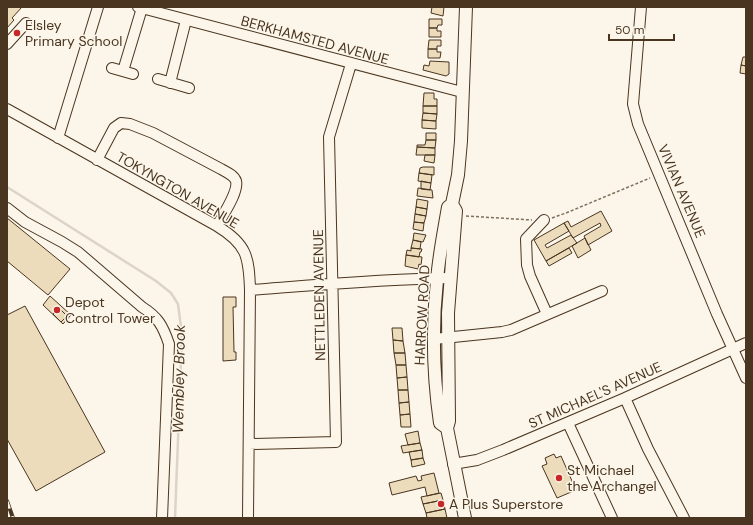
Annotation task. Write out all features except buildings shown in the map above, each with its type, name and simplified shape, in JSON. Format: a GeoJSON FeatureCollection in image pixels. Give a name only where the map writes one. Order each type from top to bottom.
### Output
{"type":"FeatureCollection","features":[{"type":"Feature","properties":{"kind":"main road","name":"HARROW ROAD"},"geometry":{"type":"LineString","coordinates":[[465,518],[446,428],[449,421],[447,338],[454,210],[460,154],[466,7]]}},
{"type":"Feature","properties":{"kind":"main road","name":"HARROW ROAD"},"geometry":{"type":"LineString","coordinates":[[446,428],[440,423],[436,396],[434,339],[437,278],[448,207],[454,210]]}},
{"type":"Feature","properties":{"kind":"street"},"geometry":{"type":"LineString","coordinates":[[58,138],[98,7]]}},
{"type":"Feature","properties":{"kind":"street","name":"VIVIAN AVENUE"},"geometry":{"type":"LineString","coordinates":[[641,7],[633,104],[638,124],[746,378]]}},
{"type":"Feature","properties":{"kind":"street"},"geometry":{"type":"LineString","coordinates":[[123,71],[140,8]]}},
{"type":"Feature","properties":{"kind":"street","name":"BERKHAMSTED AVENUE"},"geometry":{"type":"LineString","coordinates":[[140,8],[462,92]]}},
{"type":"Feature","properties":{"kind":"street"},"geometry":{"type":"LineString","coordinates":[[170,83],[186,20]]}},
{"type":"Feature","properties":{"kind":"street"},"geometry":{"type":"LineString","coordinates":[[7,44],[26,23]]}},
{"type":"Feature","properties":{"kind":"street","name":"NETTLEDEN AVENUE"},"geometry":{"type":"LineString","coordinates":[[249,444],[336,442],[329,137],[351,64]]}},
{"type":"Feature","properties":{"kind":"street"},"geometry":{"type":"LineString","coordinates":[[112,68],[133,74]]}},
{"type":"Feature","properties":{"kind":"street"},"geometry":{"type":"LineString","coordinates":[[158,79],[189,88]]}},
{"type":"Feature","properties":{"kind":"street","name":"TOKYNGTON AVENUE"},"geometry":{"type":"LineString","coordinates":[[7,108],[97,160],[217,226],[229,234],[242,248],[246,256],[249,269],[250,290],[248,518]]}},
{"type":"Feature","properties":{"kind":"street"},"geometry":{"type":"LineString","coordinates":[[97,160],[114,128],[121,123],[130,124],[153,133],[232,176],[236,181],[236,188],[217,226]]}},
{"type":"Feature","properties":{"kind":"street"},"geometry":{"type":"LineString","coordinates":[[7,208],[25,222],[78,252],[142,307],[153,314],[162,326],[169,344],[162,518]]}},
{"type":"Feature","properties":{"kind":"street"},"geometry":{"type":"LineString","coordinates":[[544,220],[526,239],[526,252],[530,276],[547,314]]}},
{"type":"Feature","properties":{"kind":"street"},"geometry":{"type":"LineString","coordinates":[[250,290],[333,283],[450,278]]}},
{"type":"Feature","properties":{"kind":"street"},"geometry":{"type":"LineString","coordinates":[[434,339],[511,330],[602,291]]}},
{"type":"Feature","properties":{"kind":"street","name":"ST MICHAEL'S AVENUE"},"geometry":{"type":"LineString","coordinates":[[453,464],[477,460],[568,423],[626,398],[746,342]]}},
{"type":"Feature","properties":{"kind":"street"},"geometry":{"type":"LineString","coordinates":[[626,398],[648,449],[684,518]]}},
{"type":"Feature","properties":{"kind":"street"},"geometry":{"type":"LineString","coordinates":[[568,423],[612,518]]}},
{"type":"Feature","properties":{"kind":"path"},"geometry":{"type":"LineString","coordinates":[[454,210],[544,220],[566,213],[659,174]]}},
{"type":"Feature","properties":{"kind":"waterway","name":"Wembley Brook"},"geometry":{"type":"LineString","coordinates":[[7,187],[156,281],[171,293],[178,304],[182,335],[175,518]]}},
{"type":"Feature","properties":{"kind":"railway"},"geometry":{"type":"LineString","coordinates":[[7,501],[13,518]]}},
{"type":"Feature","properties":{"kind":"place","name":"Elsley Primary School"},"geometry":{"type":"Point","coordinates":[17,33]}},
{"type":"Feature","properties":{"kind":"place","name":"Depot Control Tower"},"geometry":{"type":"Point","coordinates":[57,310]}},
{"type":"Feature","properties":{"kind":"place","name":"St Michael the Archangel"},"geometry":{"type":"Point","coordinates":[559,478]}},
{"type":"Feature","properties":{"kind":"place","name":"A Plus Superstore"},"geometry":{"type":"Point","coordinates":[441,504]}}]}
